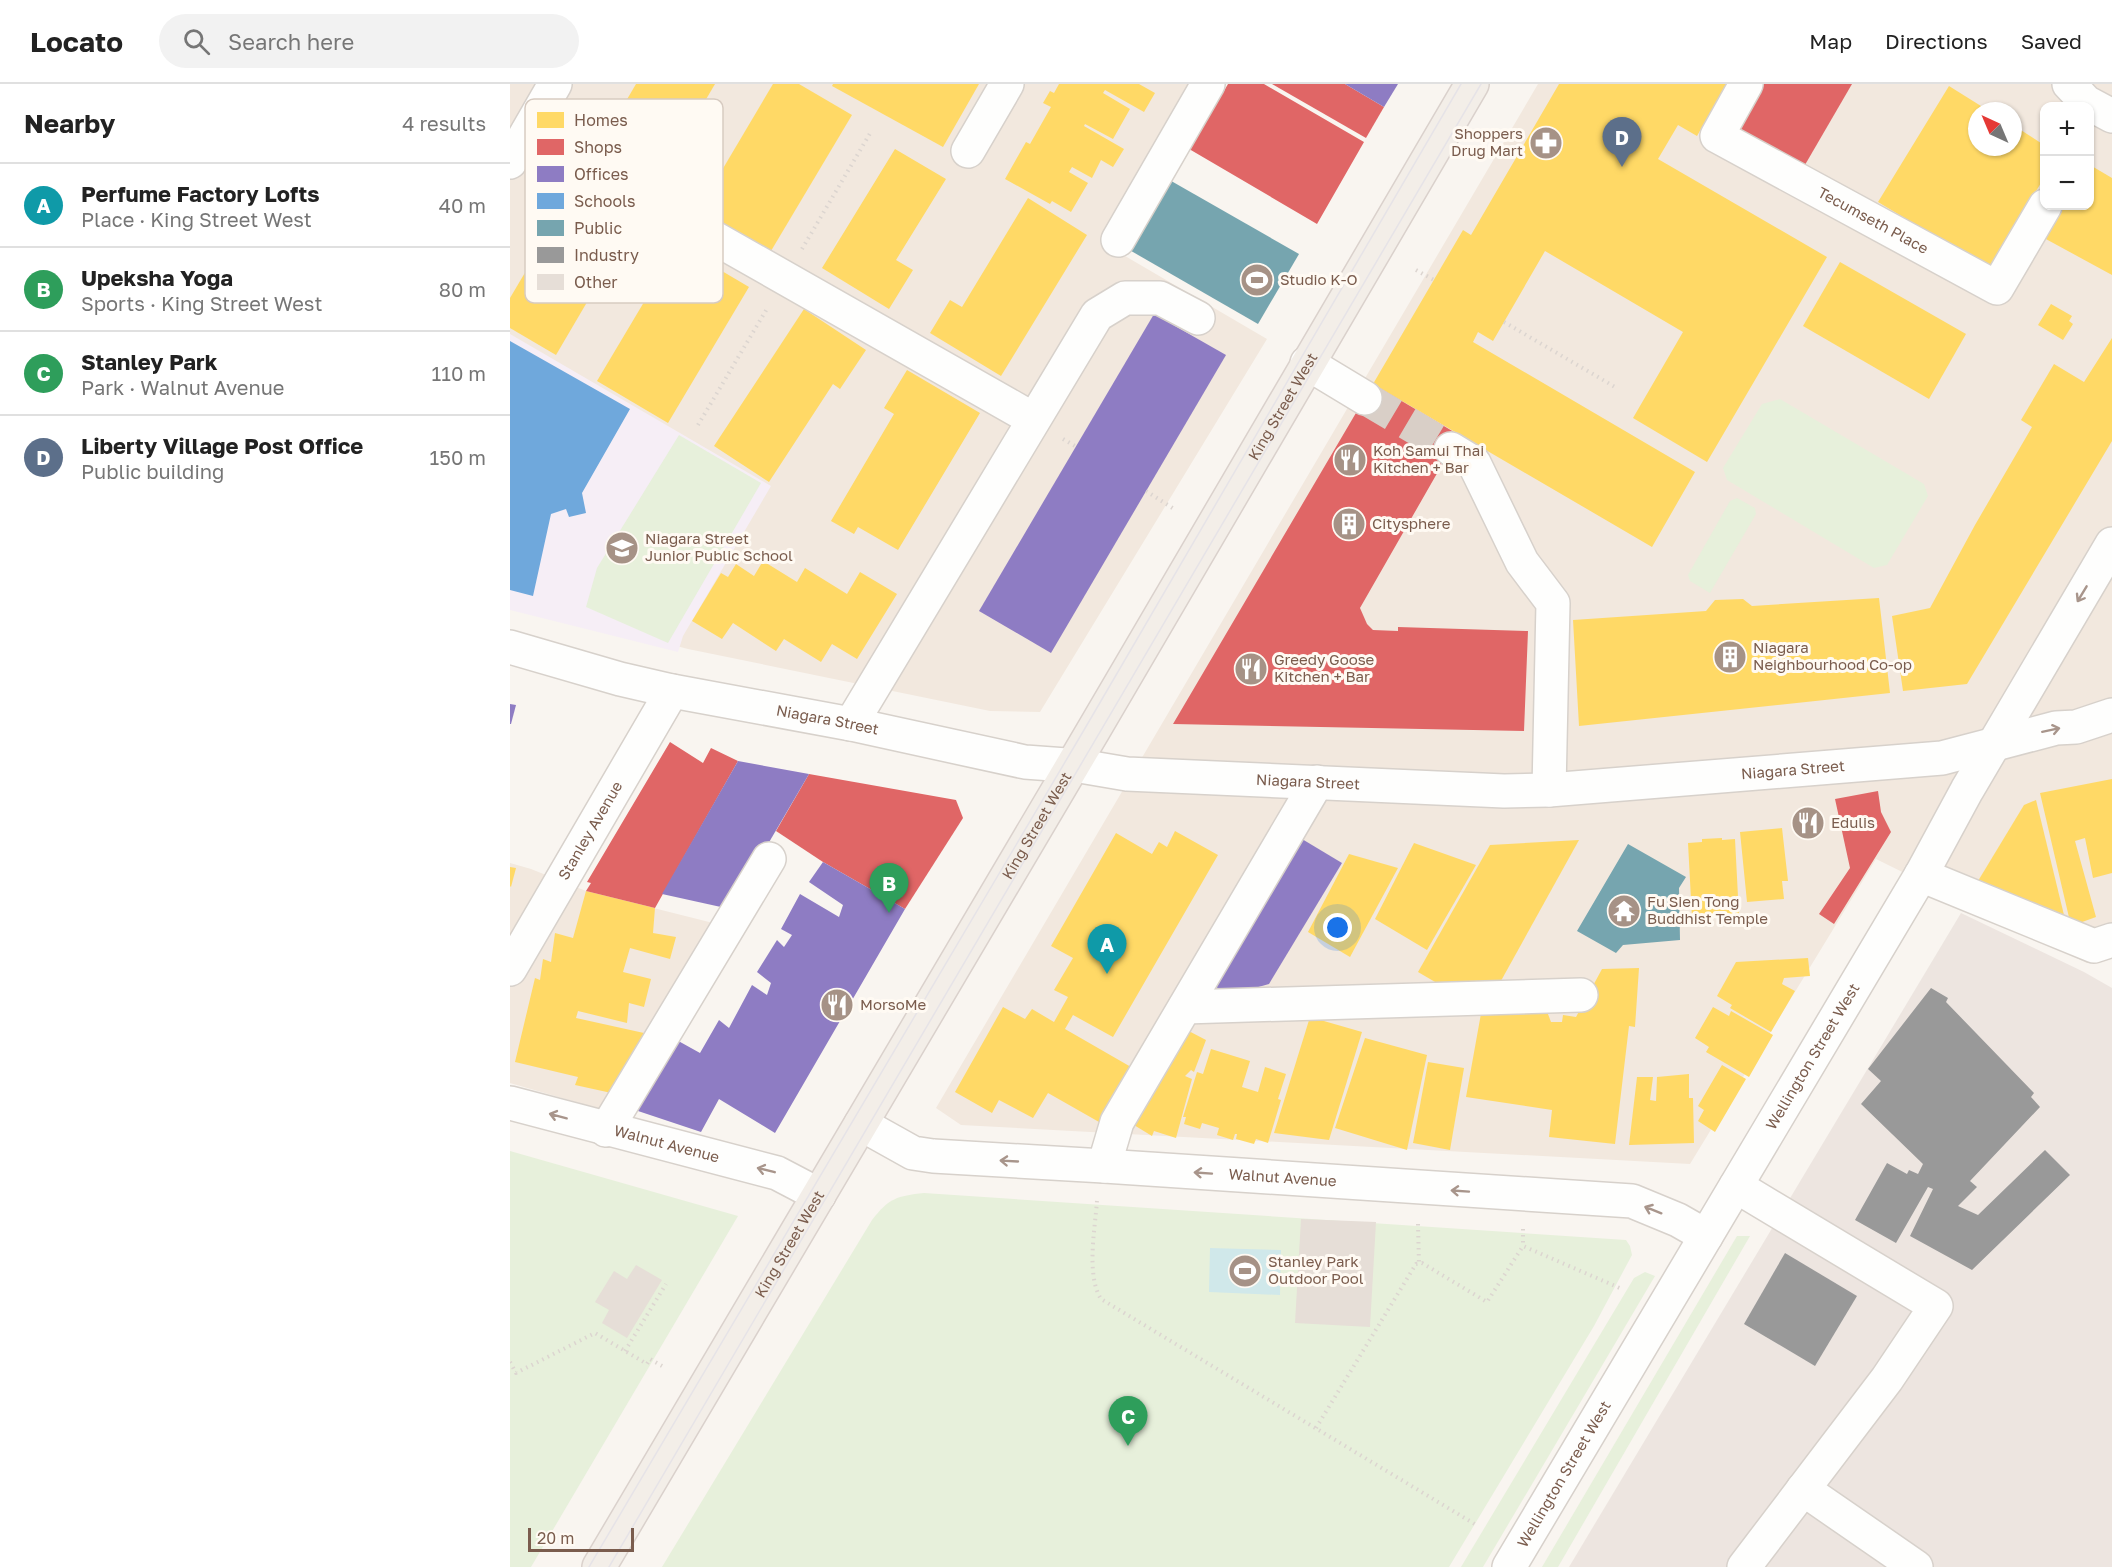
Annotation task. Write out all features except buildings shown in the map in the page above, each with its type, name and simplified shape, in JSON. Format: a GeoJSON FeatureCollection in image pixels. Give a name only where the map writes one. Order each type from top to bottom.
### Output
{"type":"FeatureCollection","features":[{"type":"Feature","properties":{"kind":"main road","name":"King Street West"},"geometry":{"type":"LineString","coordinates":[[599,1567],[1472,84]]}},
{"type":"Feature","properties":{"kind":"street"},"geometry":{"type":"LineString","coordinates":[[547,99],[555,84]]}},
{"type":"Feature","properties":{"kind":"street"},"geometry":{"type":"LineString","coordinates":[[968,151],[1007,84]]}},
{"type":"Feature","properties":{"kind":"street"},"geometry":{"type":"LineString","coordinates":[[1118,240],[1208,84]]}},
{"type":"Feature","properties":{"kind":"street","name":"Tecumseth Place"},"geometry":{"type":"LineString","coordinates":[[1746,84],[1717,136],[1997,288],[2042,210]]}},
{"type":"Feature","properties":{"kind":"street"},"geometry":{"type":"LineString","coordinates":[[2069,84],[2100,118]]}},
{"type":"Feature","properties":{"kind":"street"},"geometry":{"type":"LineString","coordinates":[[510,162],[525,137]]}},
{"type":"Feature","properties":{"kind":"street"},"geometry":{"type":"LineString","coordinates":[[723,243],[1033,419]]}},
{"type":"Feature","properties":{"kind":"street"},"geometry":{"type":"LineString","coordinates":[[851,724],[1097,315],[1125,298],[1160,298],[1198,318]]}},
{"type":"Feature","properties":{"kind":"street"},"geometry":{"type":"LineString","coordinates":[[1307,363],[1365,398]]}},
{"type":"Feature","properties":{"kind":"street"},"geometry":{"type":"LineString","coordinates":[[1451,449],[1474,463],[1522,562],[1553,603],[1549,790]]}},
{"type":"Feature","properties":{"kind":"street","name":"Wellington Street West"},"geometry":{"type":"LineString","coordinates":[[1509,1567],[1921,875],[1967,790],[2112,544]]}},
{"type":"Feature","properties":{"kind":"street","name":"Niagara Street"},"geometry":{"type":"LineString","coordinates":[[510,647],[620,679],[672,691],[851,724],[1025,762],[1071,765],[1127,774],[1504,791],[1549,790],[1942,758],[2056,728],[2076,727],[2112,715]]}},
{"type":"Feature","properties":{"kind":"street","name":"Stanley Avenue"},"geometry":{"type":"LineString","coordinates":[[510,969],[672,691]]}},
{"type":"Feature","properties":{"kind":"street"},"geometry":{"type":"LineString","coordinates":[[1104,1166],[1117,1122],[1317,782]]}},
{"type":"Feature","properties":{"kind":"street"},"geometry":{"type":"LineString","coordinates":[[606,1130],[769,859]]}},
{"type":"Feature","properties":{"kind":"street"},"geometry":{"type":"LineString","coordinates":[[1921,875],[2094,946],[2112,940]]}},
{"type":"Feature","properties":{"kind":"street"},"geometry":{"type":"LineString","coordinates":[[1185,1007],[1581,995]]}},
{"type":"Feature","properties":{"kind":"street","name":"Walnut Avenue"},"geometry":{"type":"LineString","coordinates":[[510,1103],[777,1173],[819,1195]]}},
{"type":"Feature","properties":{"kind":"street","name":"Walnut Avenue"},"geometry":{"type":"LineString","coordinates":[[861,1124],[913,1153],[933,1156],[1632,1202],[1678,1220],[1706,1236]]}},
{"type":"Feature","properties":{"kind":"street"},"geometry":{"type":"LineString","coordinates":[[1736,1186],[1936,1306],[1887,1379],[1744,1567]]}},
{"type":"Feature","properties":{"kind":"street"},"geometry":{"type":"LineString","coordinates":[[1803,1489],[1916,1567]]}},
{"type":"Feature","properties":{"kind":"path"},"geometry":{"type":"LineString","coordinates":[[1416,270],[1434,280]]}},
{"type":"Feature","properties":{"kind":"path"},"geometry":{"type":"LineString","coordinates":[[1504,322],[1615,387]]}},
{"type":"Feature","properties":{"kind":"path"},"geometry":{"type":"LineString","coordinates":[[1146,491],[1174,509]]}},
{"type":"Feature","properties":{"kind":"path"},"geometry":{"type":"LineString","coordinates":[[1097,1200],[1093,1264],[1094,1283],[1101,1299],[1478,1526]]}},
{"type":"Feature","properties":{"kind":"path"},"geometry":{"type":"LineString","coordinates":[[1418,1224],[1419,1264]]}},
{"type":"Feature","properties":{"kind":"path"},"geometry":{"type":"LineString","coordinates":[[1316,1428],[1413,1268],[1422,1263],[1487,1302],[1523,1246],[1522,1229]]}},
{"type":"Feature","properties":{"kind":"path"},"geometry":{"type":"LineString","coordinates":[[1523,1246],[1622,1289]]}},
{"type":"Feature","properties":{"kind":"path"},"geometry":{"type":"LineString","coordinates":[[625,1351],[666,1284]]}},
{"type":"Feature","properties":{"kind":"path"},"geometry":{"type":"LineString","coordinates":[[510,1362],[516,1373],[595,1333],[647,1364],[650,1359],[663,1366]]}},
{"type":"Feature","properties":{"kind":"shaded area"},"geometry":{"type":"Polygon","coordinates":[[[510,84],[1204,84],[1108,246],[1267,339],[1040,712],[990,711],[688,649],[510,603],[510,84]]]}},
{"type":"Feature","properties":{"kind":"shaded area"},"geometry":{"type":"Polygon","coordinates":[[[1538,84],[2112,84],[2112,954],[2087,963],[1876,859],[1690,1164],[961,1125],[936,1108],[1538,84]]]}},
{"type":"Feature","properties":{"kind":"shaded area","name":"Niagara Street Junior Public School"},"geometry":{"type":"Polygon","coordinates":[[[510,334],[771,486],[683,636],[678,652],[510,610],[510,334]]]}},
{"type":"Feature","properties":{"kind":"shaded area"},"geometry":{"type":"Polygon","coordinates":[[[510,863],[586,891],[721,925],[607,1111],[510,1083],[510,863]]]}},
{"type":"Feature","properties":{"kind":"shaded area"},"geometry":{"type":"Polygon","coordinates":[[[1961,913],[2084,972],[2112,988],[2112,1567],[1569,1567],[1961,913]]]}},
{"type":"Feature","properties":{"kind":"green space"},"geometry":{"type":"Polygon","coordinates":[[[1780,399],[1924,484],[1928,496],[1887,565],[1874,568],[1727,480],[1723,468],[1762,404],[1780,399]]]}},
{"type":"Feature","properties":{"kind":"green space"},"geometry":{"type":"Polygon","coordinates":[[[679,435],[761,483],[668,643],[586,607],[597,568],[679,435]]]}},
{"type":"Feature","properties":{"kind":"green space"},"geometry":{"type":"Polygon","coordinates":[[[1737,498],[1755,508],[1756,514],[1710,593],[1690,581],[1688,575],[1730,501],[1737,498]]]}},
{"type":"Feature","properties":{"kind":"green space"},"geometry":{"type":"Polygon","coordinates":[[[510,1151],[738,1216],[531,1567],[510,1567],[510,1151]]]}},
{"type":"Feature","properties":{"kind":"green space"},"geometry":{"type":"Polygon","coordinates":[[[924,1193],[1626,1240],[1632,1255],[1594,1326],[1449,1567],[662,1567],[872,1220],[894,1199],[924,1193]]]}},
{"type":"Feature","properties":{"kind":"green space"},"geometry":{"type":"Polygon","coordinates":[[[1737,1236],[1750,1236],[1558,1567],[1542,1567],[1737,1236]]]}},
{"type":"Feature","properties":{"kind":"green space"},"geometry":{"type":"Polygon","coordinates":[[[1645,1272],[1655,1276],[1483,1567],[1461,1567],[1634,1278],[1645,1272]]]}},
{"type":"Feature","properties":{"kind":"water","name":"Stanley Park Outdoor Pool"},"geometry":{"type":"Polygon","coordinates":[[[1210,1248],[1281,1250],[1280,1295],[1209,1292],[1210,1248]]]}},
{"type":"Feature","properties":{"kind":"tunnel"},"geometry":{"type":"LineString","coordinates":[[1365,398],[1451,449]]}},
{"type":"Feature","properties":{"kind":"tram line"},"geometry":{"type":"LineString","coordinates":[[589,1567],[1084,730],[1461,84]]}},
{"type":"Feature","properties":{"kind":"tram line"},"geometry":{"type":"LineString","coordinates":[[609,1567],[1481,84]]}},
{"type":"Feature","properties":{"kind":"place","name":"Shoppers Drug Mart"},"geometry":{"type":"Point","coordinates":[1546,143]}},
{"type":"Feature","properties":{"kind":"place","name":"Liberty Village Post Office"},"geometry":{"type":"Point","coordinates":[1622,167]}},
{"type":"Feature","properties":{"kind":"place","name":"Studio K-O"},"geometry":{"type":"Point","coordinates":[1257,280]}},
{"type":"Feature","properties":{"kind":"place","name":"Koh Samui Thai Kitchen + Bar"},"geometry":{"type":"Point","coordinates":[1350,460]}},
{"type":"Feature","properties":{"kind":"place","name":"Citysphere"},"geometry":{"type":"Point","coordinates":[1349,524]}},
{"type":"Feature","properties":{"kind":"place","name":"Niagara Street Junior Public School"},"geometry":{"type":"Point","coordinates":[622,548]}},
{"type":"Feature","properties":{"kind":"place","name":"Niagara Neighbourhood Co-op"},"geometry":{"type":"Point","coordinates":[1730,657]}},
{"type":"Feature","properties":{"kind":"place","name":"Greedy Goose Kitchen + Bar"},"geometry":{"type":"Point","coordinates":[1251,669]}},
{"type":"Feature","properties":{"kind":"place","name":"Edulis"},"geometry":{"type":"Point","coordinates":[1808,823]}},
{"type":"Feature","properties":{"kind":"place","name":"Fu Sien Tong Buddhist Temple"},"geometry":{"type":"Point","coordinates":[1624,911]}},
{"type":"Feature","properties":{"kind":"place","name":"Upeksha Yoga"},"geometry":{"type":"Point","coordinates":[889,913]}},
{"type":"Feature","properties":{"kind":"place","name":"Perfume Factory Lofts"},"geometry":{"type":"Point","coordinates":[1107,974]}},
{"type":"Feature","properties":{"kind":"place","name":"MorsoMe"},"geometry":{"type":"Point","coordinates":[837,1005]}},
{"type":"Feature","properties":{"kind":"place","name":"Stanley Park Outdoor Pool"},"geometry":{"type":"Point","coordinates":[1245,1271]}},
{"type":"Feature","properties":{"kind":"place","name":"Stanley Park"},"geometry":{"type":"Point","coordinates":[1128,1446]}}]}
